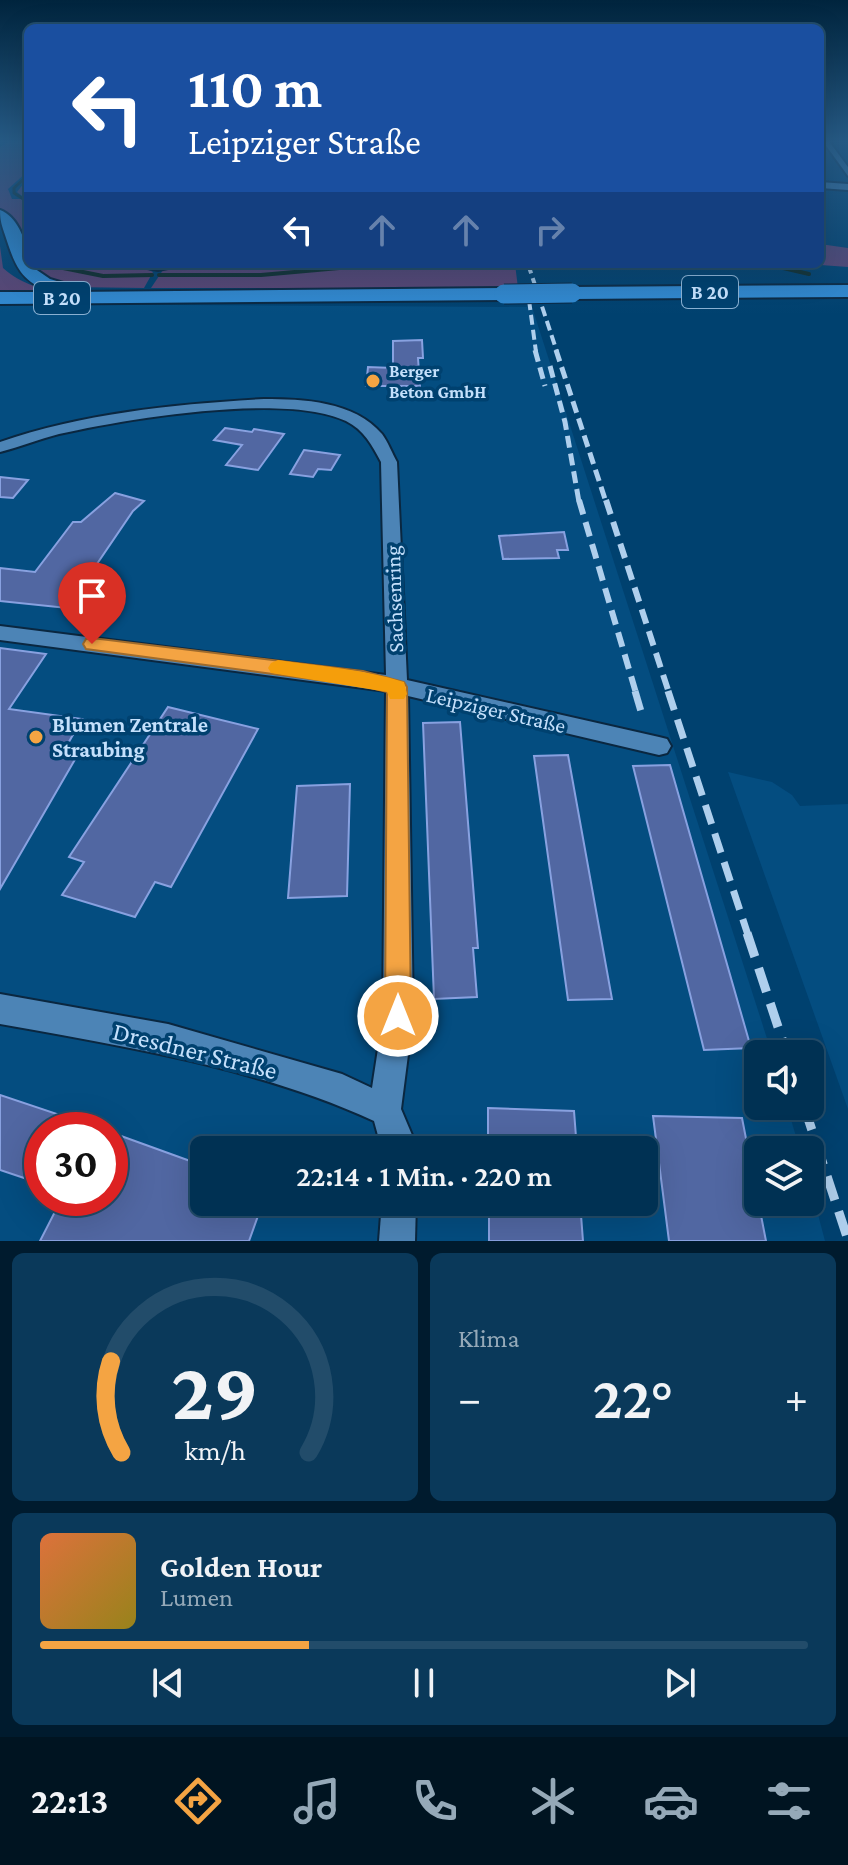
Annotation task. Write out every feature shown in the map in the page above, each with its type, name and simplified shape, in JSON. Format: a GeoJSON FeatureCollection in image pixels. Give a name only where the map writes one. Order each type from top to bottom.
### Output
{"type":"FeatureCollection","features":[{"type":"Feature","properties":{"kind":"highway"},"geometry":{"type":"LineString","coordinates":[[3,227],[9,259],[15,271],[49,287],[123,297]]}},
{"type":"Feature","properties":{"kind":"highway","name":"B 20"},"geometry":{"type":"LineString","coordinates":[[0,298],[848,291]]}},
{"type":"Feature","properties":{"kind":"street","name":"Sachsenring"},"geometry":{"type":"LineString","coordinates":[[0,447],[85,424],[230,405],[287,402],[332,411],[352,419],[370,430],[384,447],[389,462],[397,687],[398,1016],[385,1110],[396,1136]]}},
{"type":"Feature","properties":{"kind":"street","name":"Leipziger Straße"},"geometry":{"type":"LineString","coordinates":[[0,633],[363,678],[659,746]]}},
{"type":"Feature","properties":{"kind":"street","name":"Dresdner Straße"},"geometry":{"type":"LineString","coordinates":[[0,1009],[168,1039],[342,1090],[385,1110]]}},
{"type":"Feature","properties":{"kind":"street"},"geometry":{"type":"LineString","coordinates":[[397,1241],[398,1216]]}},
{"type":"Feature","properties":{"kind":"shaded area"},"geometry":{"type":"Polygon","coordinates":[[[0,198],[24,199],[24,258],[17,240],[15,221],[0,209],[0,198]]]}},
{"type":"Feature","properties":{"kind":"shaded area"},"geometry":{"type":"Polygon","coordinates":[[[824,245],[848,248],[848,267],[824,265],[824,245]]]}},
{"type":"Feature","properties":{"kind":"shaded area"},"geometry":{"type":"Polygon","coordinates":[[[0,246],[3,268],[17,279],[66,293],[0,292],[0,246]]]}},
{"type":"Feature","properties":{"kind":"shaded area"},"geometry":{"type":"Polygon","coordinates":[[[29,268],[143,268],[153,272],[144,288],[66,287],[33,276],[29,268]]]}},
{"type":"Feature","properties":{"kind":"shaded area"},"geometry":{"type":"Polygon","coordinates":[[[516,268],[518,288],[151,288],[163,270],[516,268]]]}},
{"type":"Feature","properties":{"kind":"shaded area"},"geometry":{"type":"Polygon","coordinates":[[[0,304],[532,307],[768,1040],[744,1040],[744,1120],[791,1120],[796,1136],[744,1136],[744,1216],[818,1216],[825,1241],[0,1241],[0,304]]]}},
{"type":"Feature","properties":{"kind":"shaded area"},"geometry":{"type":"Polygon","coordinates":[[[728,772],[772,782],[792,795],[800,806],[848,804],[848,1109],[728,772]]]}},
{"type":"Feature","properties":{"kind":"building"},"geometry":{"type":"Polygon","coordinates":[[[422,340],[423,358],[418,358],[420,386],[366,386],[368,367],[393,368],[393,341],[422,340]]]}},
{"type":"Feature","properties":{"kind":"building"},"geometry":{"type":"Polygon","coordinates":[[[225,428],[284,434],[258,470],[226,465],[242,445],[214,440],[225,428]]]}},
{"type":"Feature","properties":{"kind":"building"},"geometry":{"type":"Polygon","coordinates":[[[304,450],[340,455],[331,470],[318,469],[313,477],[290,474],[304,450]]]}},
{"type":"Feature","properties":{"kind":"building"},"geometry":{"type":"Polygon","coordinates":[[[0,477],[28,480],[13,498],[0,497],[0,477]]]}},
{"type":"Feature","properties":{"kind":"building"},"geometry":{"type":"Polygon","coordinates":[[[115,493],[144,501],[133,511],[67,608],[0,601],[0,568],[35,572],[73,522],[81,522],[115,493]]]}},
{"type":"Feature","properties":{"kind":"building"},"geometry":{"type":"Polygon","coordinates":[[[564,532],[568,550],[557,550],[559,558],[503,559],[499,536],[564,532]]]}},
{"type":"Feature","properties":{"kind":"building","name":"Blumen Zentrale Straubing"},"geometry":{"type":"Polygon","coordinates":[[[0,648],[46,654],[9,709],[82,719],[62,754],[77,756],[0,889],[0,648]]]}},
{"type":"Feature","properties":{"kind":"building"},"geometry":{"type":"Polygon","coordinates":[[[168,707],[258,729],[171,887],[155,882],[135,917],[62,895],[84,862],[69,857],[168,707]]]}},
{"type":"Feature","properties":{"kind":"building"},"geometry":{"type":"Polygon","coordinates":[[[460,722],[478,948],[473,948],[477,997],[434,999],[423,723],[460,722]]]}},
{"type":"Feature","properties":{"kind":"building"},"geometry":{"type":"Polygon","coordinates":[[[568,755],[612,999],[568,1000],[534,756],[568,755]]]}},
{"type":"Feature","properties":{"kind":"building"},"geometry":{"type":"Polygon","coordinates":[[[670,765],[749,1040],[744,1040],[744,1048],[704,1050],[633,766],[670,765]]]}},
{"type":"Feature","properties":{"kind":"building"},"geometry":{"type":"Polygon","coordinates":[[[350,784],[347,896],[288,898],[297,786],[350,784]]]}},
{"type":"Feature","properties":{"kind":"building"},"geometry":{"type":"Polygon","coordinates":[[[0,1095],[51,1112],[24,1112],[24,1178],[0,1170],[0,1095]]]}},
{"type":"Feature","properties":{"kind":"building"},"geometry":{"type":"Polygon","coordinates":[[[488,1108],[574,1111],[576,1136],[488,1136],[488,1108]]]}},
{"type":"Feature","properties":{"kind":"building"},"geometry":{"type":"Polygon","coordinates":[[[653,1116],[742,1118],[746,1136],[744,1216],[761,1216],[766,1241],[669,1241],[658,1136],[653,1116]]]}},
{"type":"Feature","properties":{"kind":"building"},"geometry":{"type":"Polygon","coordinates":[[[128,1139],[190,1161],[190,1216],[258,1216],[249,1241],[40,1241],[53,1216],[128,1216],[128,1139]]]}},
{"type":"Feature","properties":{"kind":"building"},"geometry":{"type":"Polygon","coordinates":[[[489,1216],[581,1216],[583,1241],[489,1241],[489,1216]]]}},
{"type":"Feature","properties":{"kind":"waterway"},"geometry":{"type":"LineString","coordinates":[[63,268],[103,276],[152,275]]}},
{"type":"Feature","properties":{"kind":"waterway"},"geometry":{"type":"LineString","coordinates":[[159,275],[261,275],[339,268]]}},
{"type":"Feature","properties":{"kind":"waterway"},"geometry":{"type":"LineString","coordinates":[[783,268],[809,274]]}},
{"type":"Feature","properties":{"kind":"railway"},"geometry":{"type":"LineString","coordinates":[[529,268],[557,352]]}},
{"type":"Feature","properties":{"kind":"railway"},"geometry":{"type":"LineString","coordinates":[[529,300],[536,352]]}},
{"type":"Feature","properties":{"kind":"railway"},"geometry":{"type":"LineString","coordinates":[[535,350],[545,386]]}},
{"type":"Feature","properties":{"kind":"railway"},"geometry":{"type":"LineString","coordinates":[[556,350],[606,502]]}},
{"type":"Feature","properties":{"kind":"railway"},"geometry":{"type":"LineString","coordinates":[[550,366],[565,422],[579,502]]}},
{"type":"Feature","properties":{"kind":"railway"},"geometry":{"type":"LineString","coordinates":[[579,500],[636,693]]}},
{"type":"Feature","properties":{"kind":"railway"},"geometry":{"type":"LineString","coordinates":[[606,500],[669,693]]}},
{"type":"Feature","properties":{"kind":"railway"},"geometry":{"type":"LineString","coordinates":[[635,691],[643,718]]}},
{"type":"Feature","properties":{"kind":"railway"},"geometry":{"type":"LineString","coordinates":[[668,691],[748,935]]}},
{"type":"Feature","properties":{"kind":"railway"},"geometry":{"type":"LineString","coordinates":[[747,933],[782,1040]]}},
{"type":"Feature","properties":{"kind":"railway"},"geometry":{"type":"LineString","coordinates":[[809,1120],[848,1240]]}},
{"type":"Feature","properties":{"kind":"slow traffic"},"geometry":{"type":"LineString","coordinates":[[278,668],[363,678],[397,687],[397,694]]}},
{"type":"Feature","properties":{"kind":"place","name":"Berger Beton GmbH"},"geometry":{"type":"Point","coordinates":[373,381]}},
{"type":"Feature","properties":{"kind":"place","name":"Blumen Zentrale Straubing"},"geometry":{"type":"Point","coordinates":[36,737]}},
{"type":"Feature","properties":{"kind":"route"},"geometry":{"type":"LineString","coordinates":[[92,644],[363,678],[397,687],[398,1016]]}}]}
